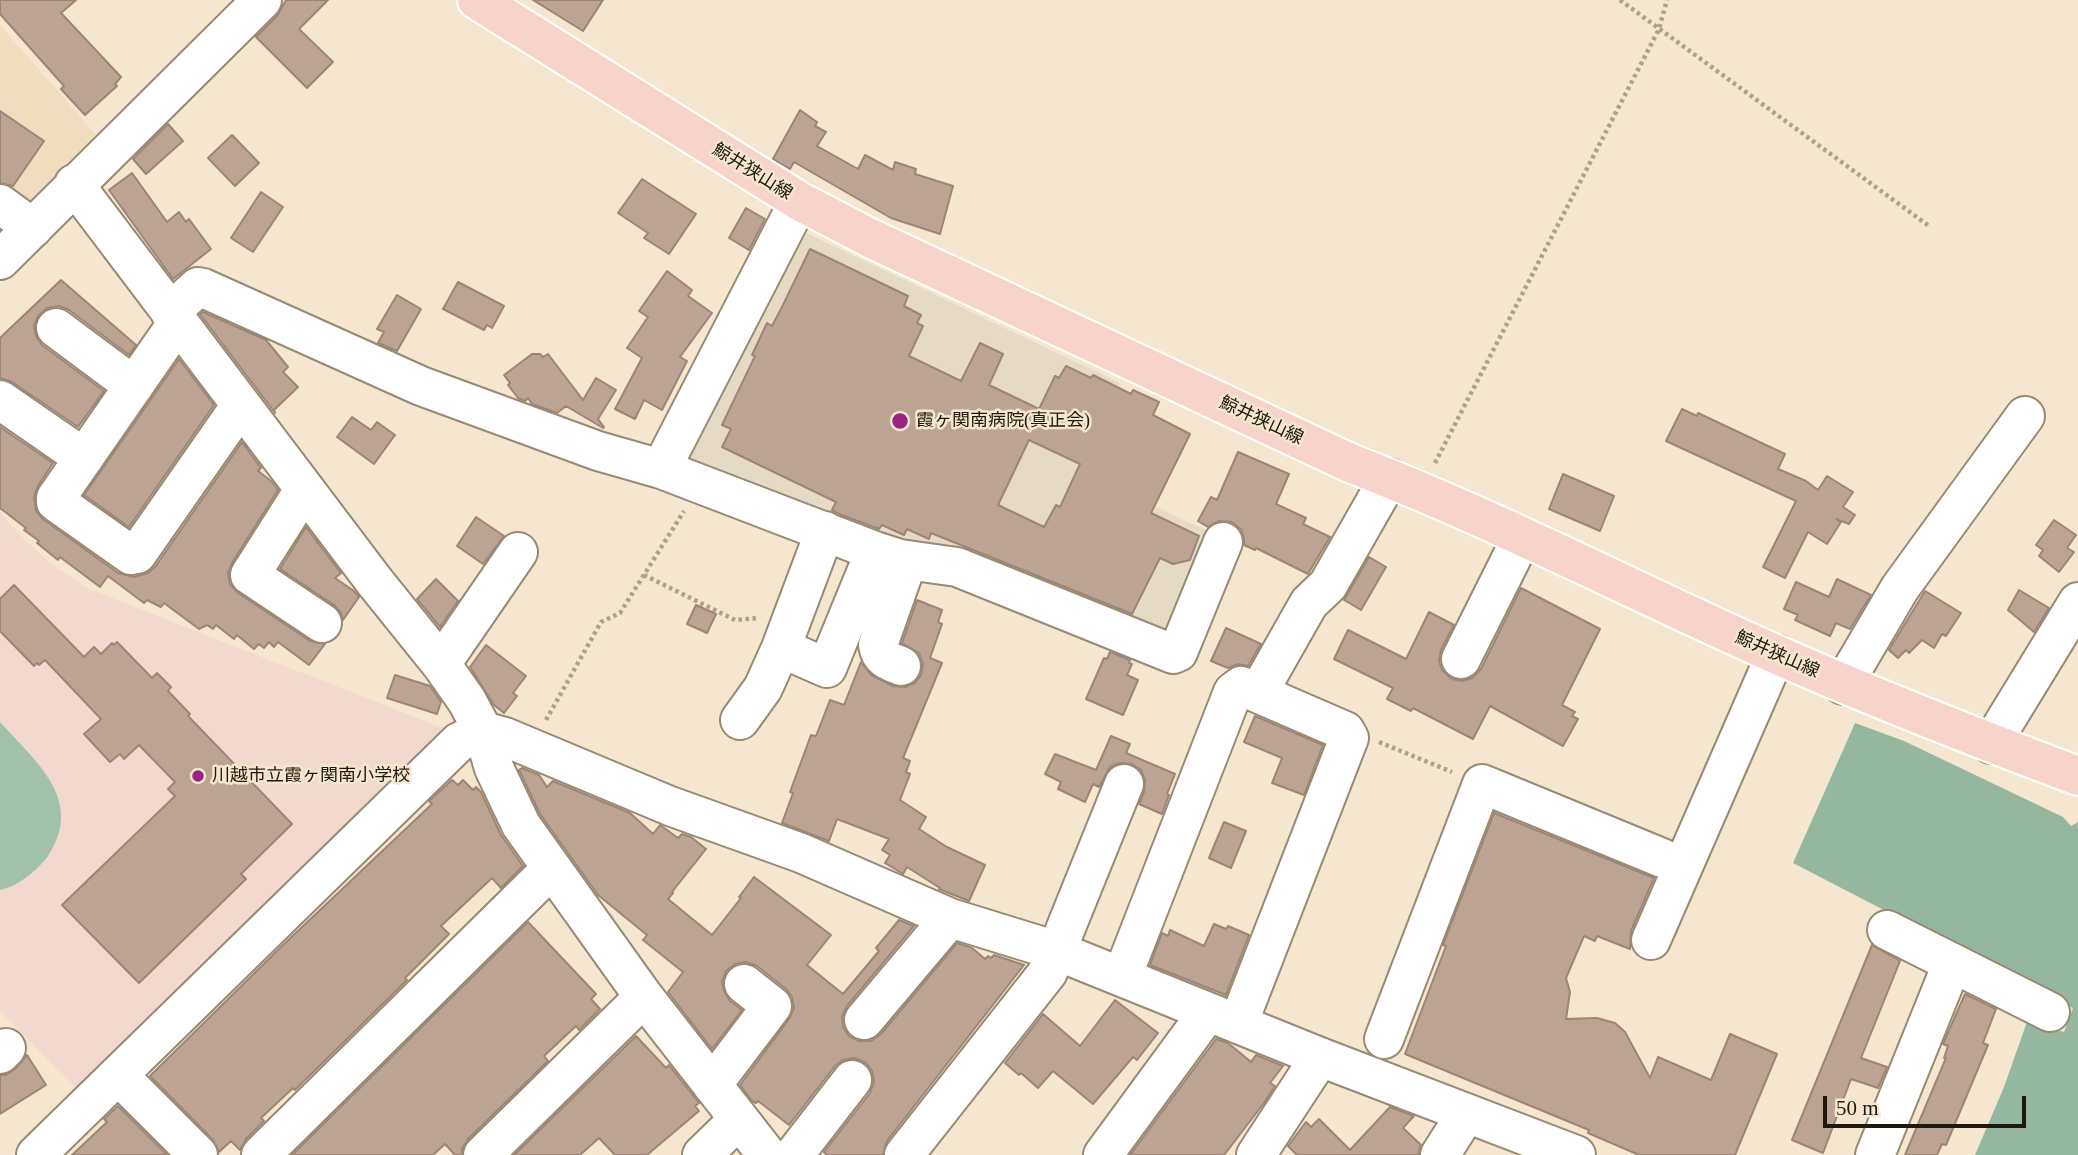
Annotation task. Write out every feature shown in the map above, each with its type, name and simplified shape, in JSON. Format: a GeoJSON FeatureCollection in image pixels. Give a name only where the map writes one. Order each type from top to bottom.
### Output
{"type":"FeatureCollection","features":[{"type":"Feature","properties":{"kind":"main road","name":"鯨井狭山線"},"geometry":{"type":"LineString","coordinates":[[477,0],[799,201],[870,237],[1350,463],[1522,537],[1843,685],[2078,776]]}},
{"type":"Feature","properties":{"kind":"street"},"geometry":{"type":"LineString","coordinates":[[0,260],[262,0]]}},
{"type":"Feature","properties":{"kind":"street"},"geometry":{"type":"LineString","coordinates":[[74,184],[304,490],[441,664],[467,701],[483,731],[494,768],[521,825],[644,997],[766,1155]]}},
{"type":"Feature","properties":{"kind":"street"},"geometry":{"type":"LineString","coordinates":[[661,469],[799,201]]}},
{"type":"Feature","properties":{"kind":"street"},"geometry":{"type":"LineString","coordinates":[[0,204],[33,228]]}},
{"type":"Feature","properties":{"kind":"street"},"geometry":{"type":"LineString","coordinates":[[241,405],[137,554],[131,555],[56,502],[56,498],[134,386],[174,317],[198,287],[421,386],[598,451],[661,469],[892,556],[957,567],[1173,654],[1178,652],[1223,542]]}},
{"type":"Feature","properties":{"kind":"street"},"geometry":{"type":"LineString","coordinates":[[56,328],[134,386]]}},
{"type":"Feature","properties":{"kind":"street"},"geometry":{"type":"LineString","coordinates":[[0,400],[84,458]]}},
{"type":"Feature","properties":{"kind":"street"},"geometry":{"type":"LineString","coordinates":[[1843,685],[1900,588],[2025,416]]}},
{"type":"Feature","properties":{"kind":"street"},"geometry":{"type":"LineString","coordinates":[[1258,693],[1308,603],[1328,585],[1405,485]]}},
{"type":"Feature","properties":{"kind":"street"},"geometry":{"type":"LineString","coordinates":[[304,490],[250,575],[322,623]]}},
{"type":"Feature","properties":{"kind":"street"},"geometry":{"type":"LineString","coordinates":[[740,720],[763,688],[772,632],[825,531]]}},
{"type":"Feature","properties":{"kind":"street"},"geometry":{"type":"LineString","coordinates":[[1461,659],[1522,537]]}},
{"type":"Feature","properties":{"kind":"street"},"geometry":{"type":"LineString","coordinates":[[441,664],[518,552]]}},
{"type":"Feature","properties":{"kind":"street"},"geometry":{"type":"LineString","coordinates":[[772,632],[827,668],[892,556]]}},
{"type":"Feature","properties":{"kind":"street"},"geometry":{"type":"LineString","coordinates":[[892,556],[878,645],[883,658],[901,666]]}},
{"type":"Feature","properties":{"kind":"street"},"geometry":{"type":"LineString","coordinates":[[1991,744],[2078,602]]}},
{"type":"Feature","properties":{"kind":"street"},"geometry":{"type":"LineString","coordinates":[[1651,940],[1673,863],[1767,650]]}},
{"type":"Feature","properties":{"kind":"street"},"geometry":{"type":"LineString","coordinates":[[1103,1155],[1223,1018],[1349,738],[1348,733],[1241,686],[1233,692],[1122,977]]}},
{"type":"Feature","properties":{"kind":"street"},"geometry":{"type":"LineString","coordinates":[[36,1155],[459,742],[483,731],[670,806],[801,853],[950,918],[1057,951],[1320,1057],[1576,1155]]}},
{"type":"Feature","properties":{"kind":"street"},"geometry":{"type":"LineString","coordinates":[[904,1155],[1048,972],[1124,784]]}},
{"type":"Feature","properties":{"kind":"street"},"geometry":{"type":"LineString","coordinates":[[1384,1039],[1482,784],[1673,863]]}},
{"type":"Feature","properties":{"kind":"street"},"geometry":{"type":"LineString","coordinates":[[261,1155],[551,869]]}},
{"type":"Feature","properties":{"kind":"street"},"geometry":{"type":"LineString","coordinates":[[864,1020],[950,918]]}},
{"type":"Feature","properties":{"kind":"street"},"geometry":{"type":"LineString","coordinates":[[1886,930],[2050,1012]]}},
{"type":"Feature","properties":{"kind":"street"},"geometry":{"type":"LineString","coordinates":[[1875,1155],[1952,964]]}},
{"type":"Feature","properties":{"kind":"street"},"geometry":{"type":"LineString","coordinates":[[712,1084],[772,1006],[744,984]]}},
{"type":"Feature","properties":{"kind":"street"},"geometry":{"type":"LineString","coordinates":[[482,1155],[644,997]]}},
{"type":"Feature","properties":{"kind":"street"},"geometry":{"type":"LineString","coordinates":[[1256,1155],[1320,1057]]}},
{"type":"Feature","properties":{"kind":"street"},"geometry":{"type":"LineString","coordinates":[[118,1075],[198,1155]]}},
{"type":"Feature","properties":{"kind":"street"},"geometry":{"type":"LineString","coordinates":[[794,1155],[852,1080]]}},
{"type":"Feature","properties":{"kind":"street"},"geometry":{"type":"LineString","coordinates":[[1440,1155],[1466,1114]]}},
{"type":"Feature","properties":{"kind":"street"},"geometry":{"type":"LineString","coordinates":[[702,1155],[738,1120]]}},
{"type":"Feature","properties":{"kind":"path"},"geometry":{"type":"LineString","coordinates":[[1620,0],[1929,226]]}},
{"type":"Feature","properties":{"kind":"path"},"geometry":{"type":"LineString","coordinates":[[1405,485],[1659,29],[1667,0]]}},
{"type":"Feature","properties":{"kind":"path"},"geometry":{"type":"LineString","coordinates":[[531,748],[601,622],[620,613],[701,484]]}},
{"type":"Feature","properties":{"kind":"path"},"geometry":{"type":"LineString","coordinates":[[644,575],[735,620],[772,632]]}},
{"type":"Feature","properties":{"kind":"path"},"geometry":{"type":"LineString","coordinates":[[1348,733],[1358,734],[1482,784]]}},
{"type":"Feature","properties":{"kind":"shaded area"},"geometry":{"type":"Polygon","coordinates":[[[0,25],[96,135],[25,207],[0,197],[0,25]]]}},
{"type":"Feature","properties":{"kind":"shaded area","name":"霞ヶ関南病院(真正会)"},"geometry":{"type":"Polygon","coordinates":[[[806,233],[1120,383],[1078,470],[1218,536],[1177,639],[905,553],[679,459],[791,238],[806,233]]]}},
{"type":"Feature","properties":{"kind":"shaded area","name":"川越市立霞ヶ関南小学校"},"geometry":{"type":"Polygon","coordinates":[[[0,512],[51,564],[89,589],[443,728],[78,1091],[0,1011],[0,512]]]}},
{"type":"Feature","properties":{"kind":"green space"},"geometry":{"type":"Polygon","coordinates":[[[0,722],[41,767],[59,800],[61,817],[58,836],[44,861],[20,882],[0,890],[0,722]]]}},
{"type":"Feature","properties":{"kind":"green space"},"geometry":{"type":"Polygon","coordinates":[[[1855,723],[1904,741],[2063,817],[2071,826],[2078,822],[2078,1155],[1975,1155],[2004,1087],[2028,1019],[2064,1032],[2073,1008],[1793,863],[1855,723]]]}},
{"type":"Feature","properties":{"kind":"building"},"geometry":{"type":"Polygon","coordinates":[[[0,0],[76,0],[61,13],[121,77],[115,84],[117,86],[85,115],[61,89],[64,86],[0,14],[0,0]]]}},
{"type":"Feature","properties":{"kind":"building"},"geometry":{"type":"Polygon","coordinates":[[[286,0],[328,0],[299,29],[333,62],[307,88],[256,37],[277,16],[286,0]]]}},
{"type":"Feature","properties":{"kind":"building"},"geometry":{"type":"Polygon","coordinates":[[[533,0],[603,0],[583,31],[533,0]]]}},
{"type":"Feature","properties":{"kind":"building"},"geometry":{"type":"Polygon","coordinates":[[[800,110],[817,122],[815,126],[826,132],[817,146],[858,169],[865,155],[893,170],[895,162],[916,169],[915,174],[953,186],[940,234],[891,218],[794,162],[790,169],[773,159],[800,110]]]}},
{"type":"Feature","properties":{"kind":"building"},"geometry":{"type":"Polygon","coordinates":[[[0,111],[44,141],[13,186],[0,183],[0,111]]]}},
{"type":"Feature","properties":{"kind":"building"},"geometry":{"type":"Polygon","coordinates":[[[168,124],[183,141],[146,174],[133,159],[168,124]]]}},
{"type":"Feature","properties":{"kind":"building"},"geometry":{"type":"Polygon","coordinates":[[[232,135],[259,163],[235,186],[208,158],[232,135]]]}},
{"type":"Feature","properties":{"kind":"building"},"geometry":{"type":"Polygon","coordinates":[[[132,173],[167,222],[179,212],[186,222],[189,219],[211,249],[173,279],[109,190],[132,173]]]}},
{"type":"Feature","properties":{"kind":"building"},"geometry":{"type":"Polygon","coordinates":[[[642,179],[696,214],[669,254],[644,238],[648,233],[618,213],[642,179]]]}},
{"type":"Feature","properties":{"kind":"building"},"geometry":{"type":"Polygon","coordinates":[[[261,192],[283,207],[253,252],[231,238],[261,192]]]}},
{"type":"Feature","properties":{"kind":"building"},"geometry":{"type":"Polygon","coordinates":[[[746,208],[765,219],[749,250],[729,238],[746,208]]]}},
{"type":"Feature","properties":{"kind":"building","name":"霞ヶ関南病院(真正会)"},"geometry":{"type":"Polygon","coordinates":[[[810,249],[908,296],[904,306],[921,315],[917,323],[923,326],[909,356],[961,381],[980,343],[1003,354],[989,385],[1039,409],[1055,376],[1059,378],[1066,366],[1091,378],[1093,375],[1131,394],[1133,390],[1159,402],[1153,415],[1190,434],[1151,513],[1199,536],[1190,560],[1173,564],[1160,558],[1132,614],[931,533],[929,539],[907,529],[904,535],[882,525],[879,529],[839,514],[832,510],[836,502],[722,447],[731,429],[722,425],[755,356],[752,355],[767,323],[772,326],[810,249]],[[1029,440],[998,505],[1044,527],[1056,505],[1060,507],[1080,464],[1029,440]]]}},
{"type":"Feature","properties":{"kind":"building"},"geometry":{"type":"Polygon","coordinates":[[[667,271],[692,290],[688,296],[712,313],[680,357],[687,361],[662,410],[644,400],[635,419],[615,409],[642,358],[627,348],[648,317],[639,311],[667,271]]]}},
{"type":"Feature","properties":{"kind":"building"},"geometry":{"type":"Polygon","coordinates":[[[61,280],[136,345],[129,355],[69,310],[59,306],[47,308],[38,316],[34,326],[42,345],[104,391],[78,427],[12,382],[0,378],[0,338],[61,280]]]}},
{"type":"Feature","properties":{"kind":"building"},"geometry":{"type":"Polygon","coordinates":[[[458,282],[504,306],[492,328],[487,325],[484,330],[443,309],[458,282]]]}},
{"type":"Feature","properties":{"kind":"building"},"geometry":{"type":"Polygon","coordinates":[[[397,295],[421,309],[397,351],[378,343],[384,332],[377,329],[397,295]]]}},
{"type":"Feature","properties":{"kind":"building"},"geometry":{"type":"Polygon","coordinates":[[[203,312],[266,340],[288,367],[283,372],[298,387],[274,410],[275,413],[200,314],[203,312]]]}},
{"type":"Feature","properties":{"kind":"building"},"geometry":{"type":"Polygon","coordinates":[[[532,354],[540,354],[543,357],[548,354],[583,400],[596,378],[616,390],[598,419],[603,428],[566,406],[557,413],[532,404],[528,398],[525,401],[518,398],[504,375],[532,354]]]}},
{"type":"Feature","properties":{"kind":"building"},"geometry":{"type":"Polygon","coordinates":[[[179,359],[214,405],[129,527],[84,495],[179,359]]]}},
{"type":"Feature","properties":{"kind":"building"},"geometry":{"type":"Polygon","coordinates":[[[1682,409],[1697,416],[1698,413],[1785,454],[1778,469],[1806,481],[1818,490],[1827,476],[1853,492],[1843,507],[1855,515],[1849,524],[1836,519],[1841,522],[1827,544],[1808,532],[1785,578],[1763,567],[1796,501],[1666,441],[1682,409]]]}},
{"type":"Feature","properties":{"kind":"building"},"geometry":{"type":"Polygon","coordinates":[[[352,417],[371,430],[377,422],[395,435],[374,464],[337,437],[352,417]]]}},
{"type":"Feature","properties":{"kind":"building"},"geometry":{"type":"Polygon","coordinates":[[[0,427],[53,463],[34,497],[36,511],[43,519],[118,573],[134,577],[148,573],[155,567],[242,442],[261,468],[258,471],[278,490],[232,563],[228,573],[230,584],[238,593],[310,641],[325,644],[309,665],[278,642],[274,647],[269,642],[264,648],[259,644],[254,649],[237,635],[234,639],[216,625],[213,629],[207,625],[199,629],[164,603],[161,607],[147,600],[144,603],[108,576],[100,587],[60,557],[58,560],[24,530],[26,528],[0,508],[0,427]]]}},
{"type":"Feature","properties":{"kind":"building"},"geometry":{"type":"Polygon","coordinates":[[[1238,452],[1289,474],[1276,504],[1306,518],[1303,524],[1330,537],[1308,574],[1256,548],[1255,550],[1244,545],[1241,529],[1232,522],[1219,521],[1208,527],[1198,521],[1211,497],[1217,500],[1238,452]]]}},
{"type":"Feature","properties":{"kind":"building"},"geometry":{"type":"Polygon","coordinates":[[[1563,474],[1614,496],[1600,531],[1549,509],[1563,474]]]}},
{"type":"Feature","properties":{"kind":"building"},"geometry":{"type":"Polygon","coordinates":[[[476,517],[504,536],[483,564],[457,546],[476,517]]]}},
{"type":"Feature","properties":{"kind":"building"},"geometry":{"type":"Polygon","coordinates":[[[2054,520],[2076,535],[2067,548],[2074,552],[2059,572],[2039,556],[2043,550],[2036,545],[2054,520]]]}},
{"type":"Feature","properties":{"kind":"building"},"geometry":{"type":"Polygon","coordinates":[[[306,527],[341,573],[335,578],[359,597],[343,620],[334,605],[280,569],[306,527]]]}},
{"type":"Feature","properties":{"kind":"building"},"geometry":{"type":"Polygon","coordinates":[[[1369,557],[1386,567],[1361,610],[1344,600],[1369,557]]]}},
{"type":"Feature","properties":{"kind":"building"},"geometry":{"type":"Polygon","coordinates":[[[436,579],[458,601],[440,627],[417,599],[436,579]]]}},
{"type":"Feature","properties":{"kind":"building"},"geometry":{"type":"Polygon","coordinates":[[[1837,579],[1871,595],[1850,629],[1836,623],[1830,636],[1795,620],[1798,615],[1784,609],[1796,582],[1829,597],[1837,579]]]}},
{"type":"Feature","properties":{"kind":"building"},"geometry":{"type":"Polygon","coordinates":[[[14,585],[84,657],[94,647],[101,654],[112,643],[114,645],[117,642],[152,678],[157,673],[171,687],[168,691],[190,714],[188,716],[292,824],[241,874],[246,879],[139,983],[62,905],[175,796],[168,789],[175,782],[139,745],[124,759],[120,754],[110,762],[84,734],[101,719],[45,660],[34,666],[0,631],[0,599],[14,585]]]}},
{"type":"Feature","properties":{"kind":"building"},"geometry":{"type":"Polygon","coordinates":[[[1521,588],[1600,629],[1562,705],[1575,712],[1572,716],[1578,719],[1563,746],[1490,706],[1473,739],[1413,708],[1411,711],[1387,699],[1393,688],[1334,659],[1348,630],[1406,659],[1429,612],[1454,625],[1441,650],[1439,661],[1442,670],[1452,679],[1462,681],[1472,678],[1481,669],[1521,588]]]}},
{"type":"Feature","properties":{"kind":"building"},"geometry":{"type":"Polygon","coordinates":[[[2019,590],[2049,608],[2034,632],[2008,610],[2019,590]]]}},
{"type":"Feature","properties":{"kind":"building"},"geometry":{"type":"Polygon","coordinates":[[[1925,591],[1961,613],[1946,636],[1942,634],[1934,648],[1922,640],[1909,653],[1906,650],[1898,658],[1889,650],[1925,591]]]}},
{"type":"Feature","properties":{"kind":"building"},"geometry":{"type":"Polygon","coordinates":[[[917,600],[942,610],[938,622],[942,624],[930,658],[942,663],[903,758],[910,761],[906,772],[910,774],[900,800],[926,817],[919,829],[947,847],[985,865],[969,901],[939,889],[907,867],[903,874],[885,863],[890,855],[882,850],[889,839],[837,819],[829,841],[782,823],[793,793],[790,792],[811,735],[816,736],[830,700],[844,705],[861,662],[871,675],[893,686],[905,687],[915,683],[921,675],[923,664],[919,653],[902,643],[917,600]]]}},
{"type":"Feature","properties":{"kind":"building"},"geometry":{"type":"Polygon","coordinates":[[[696,605],[716,614],[707,633],[687,624],[696,605]]]}},
{"type":"Feature","properties":{"kind":"building"},"geometry":{"type":"Polygon","coordinates":[[[1226,628],[1261,644],[1248,666],[1238,664],[1228,668],[1211,661],[1226,628]]]}},
{"type":"Feature","properties":{"kind":"building"},"geometry":{"type":"Polygon","coordinates":[[[486,645],[526,676],[513,693],[517,696],[504,713],[494,705],[470,667],[486,645]]]}},
{"type":"Feature","properties":{"kind":"building"},"geometry":{"type":"Polygon","coordinates":[[[1110,652],[1130,660],[1129,663],[1132,664],[1127,675],[1138,680],[1123,715],[1086,699],[1104,658],[1107,659],[1110,652]]]}},
{"type":"Feature","properties":{"kind":"building"},"geometry":{"type":"Polygon","coordinates":[[[395,675],[430,686],[441,702],[437,714],[387,698],[395,675]]]}},
{"type":"Feature","properties":{"kind":"building"},"geometry":{"type":"Polygon","coordinates":[[[1255,716],[1323,745],[1304,795],[1272,783],[1282,758],[1244,742],[1255,716]]]}},
{"type":"Feature","properties":{"kind":"building"},"geometry":{"type":"Polygon","coordinates":[[[1111,736],[1130,744],[1126,753],[1175,774],[1162,814],[1139,804],[1145,780],[1141,770],[1132,764],[1120,763],[1110,767],[1099,787],[1093,784],[1085,802],[1058,789],[1061,782],[1045,774],[1055,754],[1096,770],[1111,736]]]}},
{"type":"Feature","properties":{"kind":"building"},"geometry":{"type":"Polygon","coordinates":[[[522,768],[539,775],[547,787],[553,781],[630,813],[653,834],[660,825],[678,838],[682,834],[691,837],[706,849],[668,899],[712,935],[754,877],[831,935],[807,965],[843,994],[879,951],[876,948],[899,920],[914,926],[847,1006],[842,1017],[843,1027],[849,1036],[859,1041],[871,1041],[881,1034],[957,943],[972,948],[985,959],[994,955],[1024,965],[887,1141],[883,1155],[827,1155],[824,1152],[870,1093],[874,1082],[872,1071],[866,1063],[854,1058],[843,1060],[835,1066],[789,1125],[758,1101],[752,1101],[740,1085],[789,1019],[794,1008],[792,997],[757,966],[746,962],[735,964],[726,971],[722,982],[730,1001],[742,1010],[712,1049],[668,992],[683,972],[643,940],[647,935],[598,895],[540,814],[519,770],[522,768]]]}},
{"type":"Feature","properties":{"kind":"building"},"geometry":{"type":"Polygon","coordinates":[[[452,780],[458,785],[463,780],[473,790],[476,787],[481,792],[501,835],[523,866],[501,888],[492,878],[441,926],[449,934],[405,978],[407,980],[295,1090],[293,1088],[261,1118],[264,1121],[246,1139],[240,1150],[231,1141],[219,1152],[213,1140],[150,1076],[432,804],[429,801],[452,780]]]}},
{"type":"Feature","properties":{"kind":"building"},"geometry":{"type":"Polygon","coordinates":[[[1494,813],[1654,878],[1631,931],[1630,949],[1597,936],[1595,941],[1584,936],[1566,978],[1570,992],[1566,1019],[1597,1018],[1615,1023],[1625,1032],[1650,1078],[1658,1057],[1711,1080],[1730,1034],[1777,1054],[1735,1155],[1639,1155],[1588,1133],[1589,1130],[1405,1054],[1446,946],[1443,945],[1494,813]]]}},
{"type":"Feature","properties":{"kind":"building"},"geometry":{"type":"Polygon","coordinates":[[[1224,822],[1246,831],[1231,868],[1209,858],[1224,822]]]}},
{"type":"Feature","properties":{"kind":"building"},"geometry":{"type":"Polygon","coordinates":[[[528,922],[596,994],[591,999],[600,1009],[579,1030],[576,1026],[544,1056],[548,1061],[468,1139],[462,1149],[462,1155],[455,1155],[445,1144],[433,1155],[292,1155],[528,922]]]}},
{"type":"Feature","properties":{"kind":"building"},"geometry":{"type":"Polygon","coordinates":[[[1214,924],[1226,929],[1228,926],[1249,935],[1226,995],[1150,965],[1162,933],[1168,936],[1170,930],[1204,946],[1214,924]]]}},
{"type":"Feature","properties":{"kind":"building"},"geometry":{"type":"Polygon","coordinates":[[[1872,945],[1900,961],[1861,1058],[1887,1067],[1878,1088],[1851,1079],[1823,1153],[1792,1140],[1872,945]]]}},
{"type":"Feature","properties":{"kind":"building"},"geometry":{"type":"Polygon","coordinates":[[[1965,994],[1996,1009],[1983,1043],[1988,1045],[1946,1145],[1942,1144],[1937,1155],[1905,1155],[1946,1058],[1948,1046],[1943,1044],[1965,994]]]}},
{"type":"Feature","properties":{"kind":"building"},"geometry":{"type":"Polygon","coordinates":[[[1115,1000],[1158,1033],[1137,1060],[1133,1057],[1093,1104],[1053,1071],[1038,1088],[1005,1063],[1043,1014],[1080,1046],[1115,1000]]]}},
{"type":"Feature","properties":{"kind":"building"},"geometry":{"type":"Polygon","coordinates":[[[636,1036],[666,1068],[669,1065],[699,1103],[695,1106],[699,1111],[647,1155],[615,1155],[599,1138],[580,1155],[514,1155],[636,1036]]]}},
{"type":"Feature","properties":{"kind":"building"},"geometry":{"type":"Polygon","coordinates":[[[1216,1039],[1228,1043],[1251,1062],[1256,1055],[1283,1066],[1270,1083],[1275,1086],[1264,1103],[1224,1155],[1130,1155],[1216,1039]]]}},
{"type":"Feature","properties":{"kind":"building"},"geometry":{"type":"Polygon","coordinates":[[[27,1055],[46,1085],[0,1114],[0,1075],[6,1075],[15,1069],[27,1055]]]}},
{"type":"Feature","properties":{"kind":"building"},"geometry":{"type":"Polygon","coordinates":[[[118,1106],[167,1155],[72,1155],[107,1122],[104,1119],[118,1106]]]}},
{"type":"Feature","properties":{"kind":"building"},"geometry":{"type":"Polygon","coordinates":[[[1390,1107],[1414,1116],[1403,1128],[1421,1145],[1418,1155],[1297,1155],[1288,1146],[1306,1122],[1311,1127],[1319,1119],[1350,1150],[1390,1107]]]}},
{"type":"Feature","properties":{"kind":"place","name":"霞ヶ関南病院(真正会)"},"geometry":{"type":"Point","coordinates":[900,421]}},
{"type":"Feature","properties":{"kind":"place","name":"川越市立霞ヶ関南小学校"},"geometry":{"type":"Point","coordinates":[198,776]}}]}
